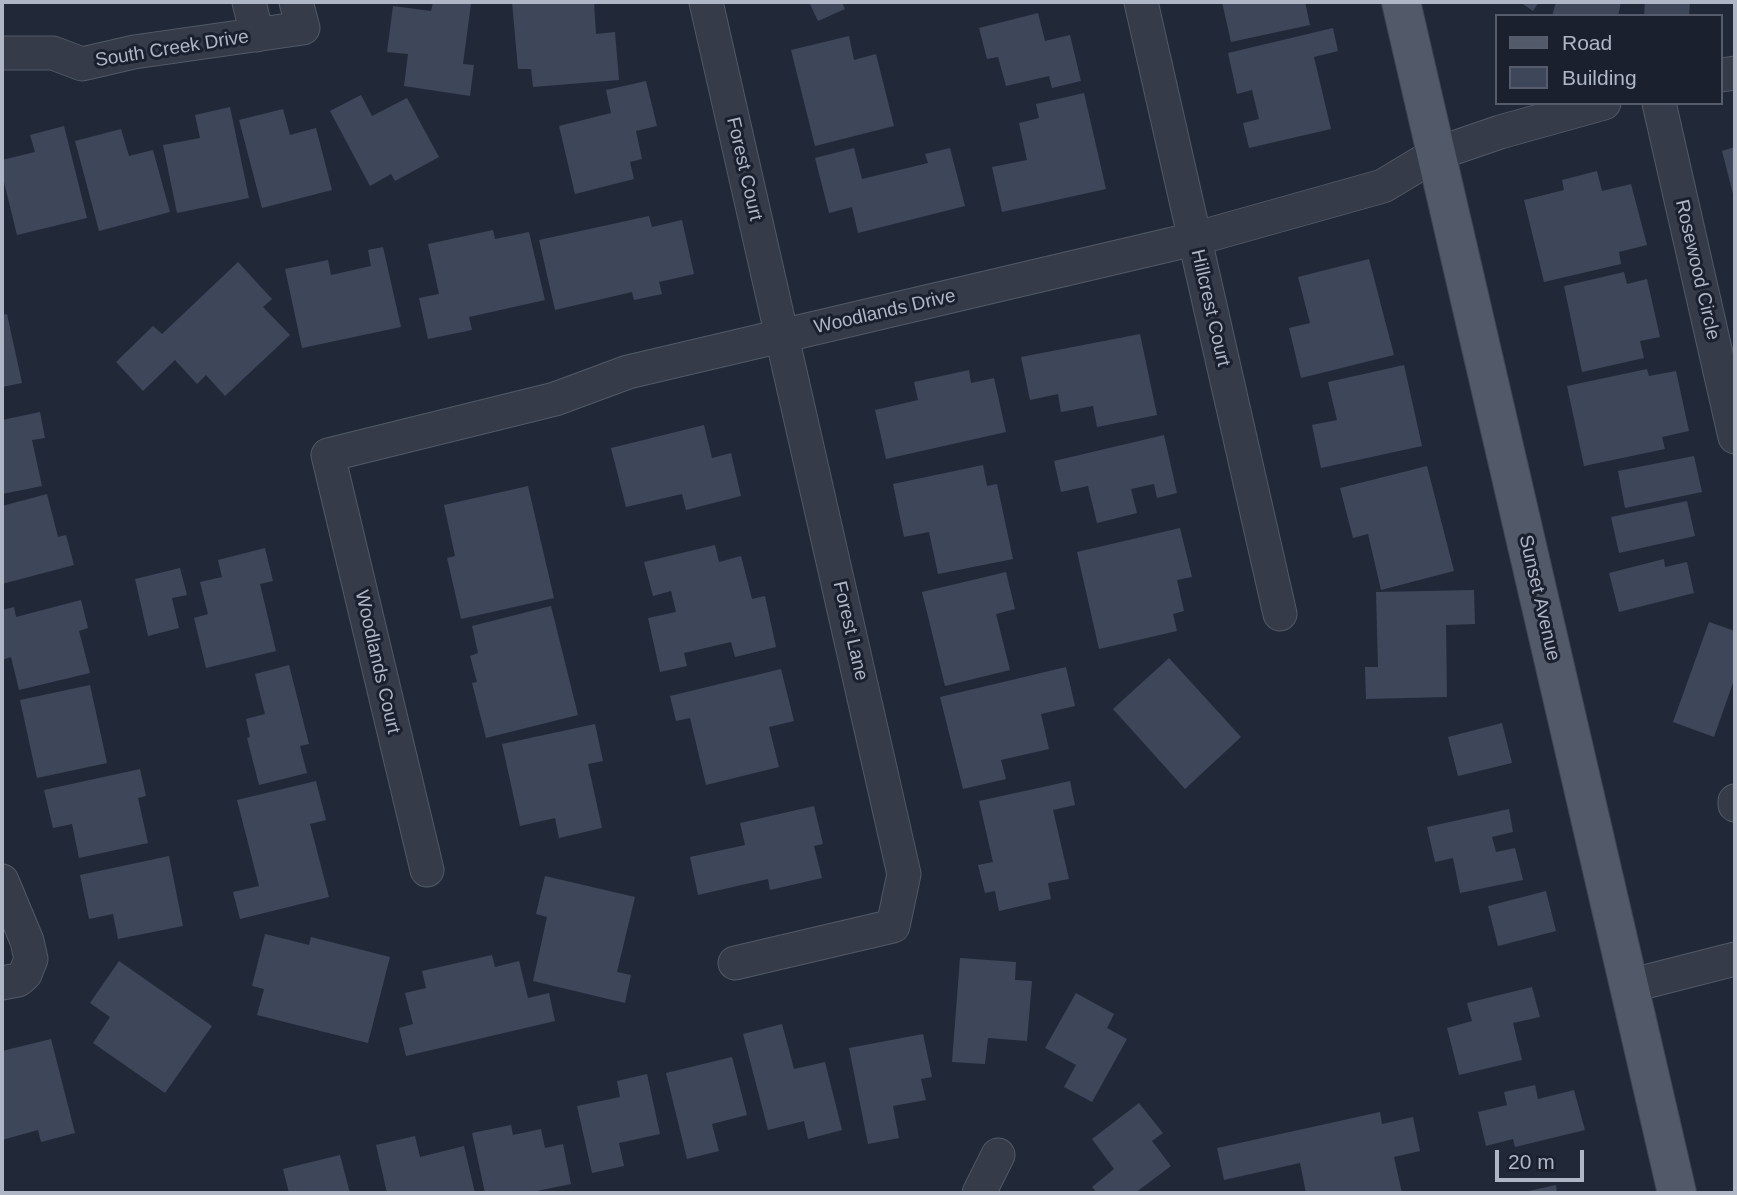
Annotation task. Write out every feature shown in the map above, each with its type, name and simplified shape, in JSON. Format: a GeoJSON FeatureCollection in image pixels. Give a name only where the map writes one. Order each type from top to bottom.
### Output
{"type":"FeatureCollection","features":[{"type":"Feature","properties":{"kind":"main road","name":"Sunset Avenue"},"geometry":{"type":"LineString","coordinates":[[1401,2],[1677,1193]]}},
{"type":"Feature","properties":{"kind":"street"},"geometry":{"type":"LineString","coordinates":[[249,2],[257,35]]}},
{"type":"Feature","properties":{"kind":"street","name":"Forest Court"},"geometry":{"type":"LineString","coordinates":[[706,2],[783,335]]}},
{"type":"Feature","properties":{"kind":"street","name":"Hillcrest Court"},"geometry":{"type":"LineString","coordinates":[[1141,2],[1280,614]]}},
{"type":"Feature","properties":{"kind":"street","name":"South Creek Drive"},"geometry":{"type":"LineString","coordinates":[[2,53],[53,53],[82,64],[134,52],[257,35],[300,15]]}},
{"type":"Feature","properties":{"kind":"street","name":"Woodlands Drive"},"geometry":{"type":"LineString","coordinates":[[328,455],[555,399],[628,372],[1194,239],[1383,186],[1436,155],[1500,132],[1597,105]]}},
{"type":"Feature","properties":{"kind":"street","name":"Rosewood Circle"},"geometry":{"type":"LineString","coordinates":[[1659,105],[1735,437]]}},
{"type":"Feature","properties":{"kind":"street","name":"Forest Lane"},"geometry":{"type":"LineString","coordinates":[[734,963],[893,926],[904,874],[783,335]]}},
{"type":"Feature","properties":{"kind":"street","name":"Woodlands Court"},"geometry":{"type":"LineString","coordinates":[[328,455],[427,870]]}},
{"type":"Feature","properties":{"kind":"street"},"geometry":{"type":"LineString","coordinates":[[2,881],[27,941],[31,959],[26,974],[18,980],[2,983]]}},
{"type":"Feature","properties":{"kind":"street"},"geometry":{"type":"LineString","coordinates":[[1629,986],[1735,959]]}},
{"type":"Feature","properties":{"kind":"street"},"geometry":{"type":"LineString","coordinates":[[979,1193],[998,1155]]}},
{"type":"Feature","properties":{"kind":"building"},"geometry":{"type":"Polygon","coordinates":[[[433,2],[471,4],[463,64],[474,65],[470,96],[404,86],[408,54],[387,52],[393,6],[431,11],[433,2]]]}},
{"type":"Feature","properties":{"kind":"building"},"geometry":{"type":"Polygon","coordinates":[[[512,2],[594,2],[596,34],[615,32],[619,80],[533,87],[531,69],[518,69],[512,2]]]}},
{"type":"Feature","properties":{"kind":"building"},"geometry":{"type":"Polygon","coordinates":[[[809,2],[842,2],[845,9],[818,21],[809,2]]]}},
{"type":"Feature","properties":{"kind":"building"},"geometry":{"type":"Polygon","coordinates":[[[1222,2],[1305,2],[1310,25],[1231,42],[1222,2]]]}},
{"type":"Feature","properties":{"kind":"building"},"geometry":{"type":"Polygon","coordinates":[[[1520,2],[1539,2],[1533,11],[1520,2]]]}},
{"type":"Feature","properties":{"kind":"building"},"geometry":{"type":"Polygon","coordinates":[[[1556,2],[1621,2],[1618,14],[1553,14],[1556,2]]]}},
{"type":"Feature","properties":{"kind":"building"},"geometry":{"type":"Polygon","coordinates":[[[1645,2],[1690,2],[1689,14],[1644,14],[1645,2]]]}},
{"type":"Feature","properties":{"kind":"building"},"geometry":{"type":"Polygon","coordinates":[[[1038,13],[1045,41],[1070,35],[1081,81],[1052,88],[1049,76],[1006,86],[998,57],[987,59],[979,28],[1038,13]]]}},
{"type":"Feature","properties":{"kind":"building"},"geometry":{"type":"Polygon","coordinates":[[[1333,28],[1338,51],[1314,57],[1331,129],[1249,148],[1243,123],[1259,119],[1252,90],[1237,94],[1228,53],[1333,28]]]}},
{"type":"Feature","properties":{"kind":"building"},"geometry":{"type":"Polygon","coordinates":[[[849,36],[854,60],[876,54],[894,126],[815,146],[791,50],[849,36]]]}},
{"type":"Feature","properties":{"kind":"building"},"geometry":{"type":"Polygon","coordinates":[[[646,81],[657,126],[636,131],[642,159],[630,162],[634,179],[575,194],[559,126],[611,113],[606,90],[646,81]]]}},
{"type":"Feature","properties":{"kind":"building"},"geometry":{"type":"Polygon","coordinates":[[[1084,93],[1106,189],[1002,212],[992,167],[1027,160],[1019,123],[1039,118],[1036,104],[1084,93]]]}},
{"type":"Feature","properties":{"kind":"building"},"geometry":{"type":"Polygon","coordinates":[[[361,95],[372,116],[407,98],[439,157],[395,181],[391,174],[370,186],[330,111],[361,95]]]}},
{"type":"Feature","properties":{"kind":"building"},"geometry":{"type":"Polygon","coordinates":[[[230,107],[249,198],[177,213],[163,145],[200,138],[195,115],[230,107]]]}},
{"type":"Feature","properties":{"kind":"building"},"geometry":{"type":"Polygon","coordinates":[[[283,109],[290,135],[316,128],[332,190],[262,208],[239,120],[283,109]]]}},
{"type":"Feature","properties":{"kind":"building"},"geometry":{"type":"Polygon","coordinates":[[[64,126],[87,218],[17,235],[2,174],[2,160],[35,152],[30,135],[64,126]]]}},
{"type":"Feature","properties":{"kind":"building"},"geometry":{"type":"Polygon","coordinates":[[[121,129],[129,156],[153,150],[170,212],[99,231],[75,141],[121,129]]]}},
{"type":"Feature","properties":{"kind":"building"},"geometry":{"type":"Polygon","coordinates":[[[1735,147],[1735,198],[1734,198],[1722,151],[1735,147]]]}},
{"type":"Feature","properties":{"kind":"building"},"geometry":{"type":"Polygon","coordinates":[[[854,148],[862,179],[928,163],[925,154],[950,148],[965,206],[858,233],[852,207],[829,213],[815,158],[854,148]]]}},
{"type":"Feature","properties":{"kind":"building"},"geometry":{"type":"Polygon","coordinates":[[[1597,171],[1602,191],[1631,184],[1647,245],[1619,252],[1621,264],[1544,282],[1524,200],[1564,190],[1562,180],[1597,171]]]}},
{"type":"Feature","properties":{"kind":"building"},"geometry":{"type":"Polygon","coordinates":[[[649,216],[652,227],[682,220],[694,274],[659,282],[662,294],[634,300],[632,292],[555,310],[539,240],[649,216]]]}},
{"type":"Feature","properties":{"kind":"building"},"geometry":{"type":"Polygon","coordinates":[[[493,230],[495,239],[529,232],[545,300],[469,317],[472,330],[428,339],[419,298],[439,294],[428,244],[493,230]]]}},
{"type":"Feature","properties":{"kind":"building"},"geometry":{"type":"Polygon","coordinates":[[[383,247],[401,327],[302,348],[285,269],[328,260],[331,275],[371,266],[368,250],[383,247]]]}},
{"type":"Feature","properties":{"kind":"building"},"geometry":{"type":"Polygon","coordinates":[[[1369,259],[1394,355],[1301,378],[1289,328],[1310,323],[1298,277],[1369,259]]]}},
{"type":"Feature","properties":{"kind":"building"},"geometry":{"type":"Polygon","coordinates":[[[238,262],[272,299],[263,307],[290,335],[225,396],[206,375],[197,384],[175,360],[143,391],[116,362],[153,326],[162,334],[238,262]]]}},
{"type":"Feature","properties":{"kind":"building"},"geometry":{"type":"Polygon","coordinates":[[[1624,272],[1627,284],[1647,279],[1660,337],[1640,341],[1644,358],[1582,372],[1564,286],[1624,272]]]}},
{"type":"Feature","properties":{"kind":"building"},"geometry":{"type":"Polygon","coordinates":[[[7,314],[22,383],[2,387],[2,315],[7,314]]]}},
{"type":"Feature","properties":{"kind":"building"},"geometry":{"type":"Polygon","coordinates":[[[1140,334],[1157,415],[1097,427],[1093,406],[1061,412],[1058,394],[1030,400],[1021,357],[1140,334]]]}},
{"type":"Feature","properties":{"kind":"building"},"geometry":{"type":"Polygon","coordinates":[[[1404,365],[1422,446],[1321,468],[1312,425],[1337,420],[1328,382],[1404,365]]]}},
{"type":"Feature","properties":{"kind":"building"},"geometry":{"type":"Polygon","coordinates":[[[1647,369],[1649,376],[1676,371],[1689,431],[1662,437],[1665,449],[1584,466],[1567,386],[1647,369]]]}},
{"type":"Feature","properties":{"kind":"building"},"geometry":{"type":"Polygon","coordinates":[[[969,370],[971,383],[994,378],[1006,432],[886,459],[875,410],[918,400],[914,382],[969,370]]]}},
{"type":"Feature","properties":{"kind":"building"},"geometry":{"type":"Polygon","coordinates":[[[40,412],[45,438],[32,440],[42,486],[2,494],[2,420],[40,412]]]}},
{"type":"Feature","properties":{"kind":"building"},"geometry":{"type":"Polygon","coordinates":[[[704,425],[712,458],[731,453],[741,496],[686,510],[682,494],[626,507],[611,448],[704,425]]]}},
{"type":"Feature","properties":{"kind":"building"},"geometry":{"type":"Polygon","coordinates":[[[1164,435],[1177,493],[1157,498],[1154,484],[1131,489],[1137,513],[1097,523],[1088,486],[1061,492],[1054,461],[1164,435]]]}},
{"type":"Feature","properties":{"kind":"building"},"geometry":{"type":"Polygon","coordinates":[[[1694,456],[1702,492],[1625,508],[1618,471],[1694,456]]]}},
{"type":"Feature","properties":{"kind":"building"},"geometry":{"type":"Polygon","coordinates":[[[983,465],[987,486],[997,484],[1013,559],[938,574],[929,532],[904,537],[893,484],[983,465]]]}},
{"type":"Feature","properties":{"kind":"building"},"geometry":{"type":"Polygon","coordinates":[[[1427,466],[1454,571],[1381,590],[1368,534],[1353,538],[1340,488],[1427,466]]]}},
{"type":"Feature","properties":{"kind":"building"},"geometry":{"type":"Polygon","coordinates":[[[528,486],[554,598],[461,619],[447,558],[455,556],[444,505],[528,486]]]}},
{"type":"Feature","properties":{"kind":"building"},"geometry":{"type":"Polygon","coordinates":[[[47,494],[58,537],[66,535],[74,565],[2,584],[2,506],[47,494]]]}},
{"type":"Feature","properties":{"kind":"building"},"geometry":{"type":"Polygon","coordinates":[[[1687,501],[1695,536],[1619,553],[1611,517],[1687,501]]]}},
{"type":"Feature","properties":{"kind":"building"},"geometry":{"type":"Polygon","coordinates":[[[1180,528],[1192,577],[1177,580],[1184,611],[1173,614],[1177,631],[1099,649],[1077,552],[1180,528]]]}},
{"type":"Feature","properties":{"kind":"building"},"geometry":{"type":"Polygon","coordinates":[[[715,545],[719,562],[741,556],[752,599],[765,596],[776,647],[735,657],[731,642],[684,653],[687,666],[660,672],[648,618],[676,612],[671,591],[653,596],[644,562],[715,545]]]}},
{"type":"Feature","properties":{"kind":"building"},"geometry":{"type":"Polygon","coordinates":[[[265,548],[273,581],[260,584],[276,651],[206,668],[194,618],[208,614],[200,582],[222,577],[218,560],[265,548]]]}},
{"type":"Feature","properties":{"kind":"building"},"geometry":{"type":"Polygon","coordinates":[[[1664,559],[1665,567],[1687,562],[1694,593],[1619,612],[1609,573],[1664,559]]]}},
{"type":"Feature","properties":{"kind":"building"},"geometry":{"type":"Polygon","coordinates":[[[180,568],[187,595],[172,598],[179,628],[148,636],[135,579],[180,568]]]}},
{"type":"Feature","properties":{"kind":"building"},"geometry":{"type":"Polygon","coordinates":[[[1006,572],[1015,609],[996,614],[1010,670],[945,686],[922,592],[1006,572]]]}},
{"type":"Feature","properties":{"kind":"building"},"geometry":{"type":"Polygon","coordinates":[[[1474,590],[1475,624],[1446,625],[1447,697],[1366,699],[1365,667],[1378,667],[1376,592],[1474,590]]]}},
{"type":"Feature","properties":{"kind":"building"},"geometry":{"type":"Polygon","coordinates":[[[81,600],[88,628],[79,631],[90,673],[19,690],[11,657],[2,660],[2,610],[14,607],[16,617],[81,600]]]}},
{"type":"Feature","properties":{"kind":"building"},"geometry":{"type":"Polygon","coordinates":[[[551,606],[578,715],[486,738],[472,683],[477,682],[470,656],[478,653],[472,626],[551,606]]]}},
{"type":"Feature","properties":{"kind":"building"},"geometry":{"type":"Polygon","coordinates":[[[1709,622],[1735,631],[1735,677],[1714,737],[1673,722],[1709,622]]]}},
{"type":"Feature","properties":{"kind":"building"},"geometry":{"type":"Polygon","coordinates":[[[1169,658],[1241,737],[1185,789],[1113,709],[1169,658]]]}},
{"type":"Feature","properties":{"kind":"building"},"geometry":{"type":"Polygon","coordinates":[[[289,665],[309,744],[300,746],[307,773],[259,785],[247,738],[250,737],[246,719],[265,714],[255,674],[289,665]]]}},
{"type":"Feature","properties":{"kind":"building"},"geometry":{"type":"Polygon","coordinates":[[[1066,667],[1075,706],[1041,714],[1049,749],[1001,760],[1006,779],[963,789],[940,697],[1066,667]]]}},
{"type":"Feature","properties":{"kind":"building"},"geometry":{"type":"Polygon","coordinates":[[[781,669],[794,721],[769,727],[779,767],[706,785],[690,718],[676,721],[670,696],[781,669]]]}},
{"type":"Feature","properties":{"kind":"building"},"geometry":{"type":"Polygon","coordinates":[[[90,685],[107,763],[37,778],[20,700],[90,685]]]}},
{"type":"Feature","properties":{"kind":"building"},"geometry":{"type":"Polygon","coordinates":[[[1502,723],[1512,763],[1458,776],[1448,737],[1502,723]]]}},
{"type":"Feature","properties":{"kind":"building"},"geometry":{"type":"Polygon","coordinates":[[[595,724],[603,761],[588,764],[602,828],[559,838],[555,818],[520,826],[502,744],[595,724]]]}},
{"type":"Feature","properties":{"kind":"building"},"geometry":{"type":"Polygon","coordinates":[[[140,769],[146,796],[138,798],[148,843],[79,858],[72,824],[53,828],[44,790],[140,769]]]}},
{"type":"Feature","properties":{"kind":"building"},"geometry":{"type":"Polygon","coordinates":[[[316,781],[326,820],[310,824],[329,897],[240,919],[233,892],[259,886],[237,800],[316,781]]]}},
{"type":"Feature","properties":{"kind":"building"},"geometry":{"type":"Polygon","coordinates":[[[1070,781],[1075,805],[1053,810],[1069,879],[1048,883],[1051,899],[999,911],[995,891],[985,893],[978,865],[993,862],[979,801],[1070,781]]]}},
{"type":"Feature","properties":{"kind":"building"},"geometry":{"type":"Polygon","coordinates":[[[814,806],[823,844],[814,846],[822,878],[770,890],[768,879],[698,895],[690,857],[745,845],[740,823],[814,806]]]}},
{"type":"Feature","properties":{"kind":"building"},"geometry":{"type":"Polygon","coordinates":[[[1509,809],[1513,832],[1492,837],[1496,852],[1515,848],[1523,880],[1460,893],[1453,858],[1435,862],[1427,827],[1509,809]]]}},
{"type":"Feature","properties":{"kind":"building"},"geometry":{"type":"Polygon","coordinates":[[[169,856],[183,926],[118,939],[113,914],[89,919],[80,875],[169,856]]]}},
{"type":"Feature","properties":{"kind":"building"},"geometry":{"type":"Polygon","coordinates":[[[545,876],[635,897],[617,972],[631,975],[625,1003],[533,981],[547,917],[536,914],[545,876]]]}},
{"type":"Feature","properties":{"kind":"building"},"geometry":{"type":"Polygon","coordinates":[[[1546,891],[1556,931],[1498,946],[1488,906],[1546,891]]]}},
{"type":"Feature","properties":{"kind":"building"},"geometry":{"type":"Polygon","coordinates":[[[265,934],[309,945],[311,937],[390,957],[368,1043],[257,1015],[264,989],[252,986],[265,934]]]}},
{"type":"Feature","properties":{"kind":"building"},"geometry":{"type":"Polygon","coordinates":[[[492,955],[495,967],[519,961],[528,998],[549,993],[555,1021],[406,1056],[399,1028],[413,1024],[405,993],[426,988],[422,971],[492,955]]]}},
{"type":"Feature","properties":{"kind":"building"},"geometry":{"type":"Polygon","coordinates":[[[960,958],[1016,962],[1015,980],[1032,981],[1027,1041],[988,1038],[985,1064],[952,1062],[960,958]]]}},
{"type":"Feature","properties":{"kind":"building"},"geometry":{"type":"Polygon","coordinates":[[[119,961],[212,1026],[165,1093],[93,1043],[110,1017],[90,1003],[119,961]]]}},
{"type":"Feature","properties":{"kind":"building"},"geometry":{"type":"Polygon","coordinates":[[[1532,987],[1540,1017],[1513,1023],[1522,1060],[1459,1075],[1447,1028],[1472,1021],[1467,1003],[1532,987]]]}},
{"type":"Feature","properties":{"kind":"building"},"geometry":{"type":"Polygon","coordinates":[[[1076,993],[1114,1014],[1107,1028],[1127,1039],[1092,1102],[1064,1087],[1076,1065],[1045,1048],[1076,993]]]}},
{"type":"Feature","properties":{"kind":"building"},"geometry":{"type":"Polygon","coordinates":[[[782,1024],[794,1069],[825,1062],[842,1130],[808,1139],[804,1121],[768,1130],[743,1034],[782,1024]]]}},
{"type":"Feature","properties":{"kind":"building"},"geometry":{"type":"Polygon","coordinates":[[[923,1034],[932,1077],[921,1079],[926,1100],[893,1106],[899,1138],[868,1144],[849,1048],[923,1034]]]}},
{"type":"Feature","properties":{"kind":"building"},"geometry":{"type":"Polygon","coordinates":[[[51,1039],[75,1133],[41,1142],[38,1130],[2,1140],[2,1051],[51,1039]]]}},
{"type":"Feature","properties":{"kind":"building"},"geometry":{"type":"Polygon","coordinates":[[[732,1057],[747,1115],[712,1124],[719,1151],[687,1159],[666,1073],[732,1057]]]}},
{"type":"Feature","properties":{"kind":"building"},"geometry":{"type":"Polygon","coordinates":[[[647,1074],[660,1134],[619,1143],[624,1166],[592,1173],[577,1106],[620,1097],[617,1081],[647,1074]]]}},
{"type":"Feature","properties":{"kind":"building"},"geometry":{"type":"Polygon","coordinates":[[[1535,1085],[1538,1099],[1574,1090],[1585,1130],[1515,1147],[1513,1139],[1486,1146],[1478,1112],[1507,1105],[1504,1092],[1535,1085]]]}},
{"type":"Feature","properties":{"kind":"building"},"geometry":{"type":"Polygon","coordinates":[[[1139,1103],[1163,1133],[1152,1141],[1171,1166],[1135,1193],[1097,1193],[1092,1187],[1114,1169],[1092,1139],[1139,1103]]]}},
{"type":"Feature","properties":{"kind":"building"},"geometry":{"type":"Polygon","coordinates":[[[1380,1112],[1382,1124],[1413,1117],[1420,1151],[1394,1157],[1402,1193],[1306,1193],[1300,1163],[1224,1180],[1217,1148],[1380,1112]]]}},
{"type":"Feature","properties":{"kind":"building"},"geometry":{"type":"Polygon","coordinates":[[[511,1125],[513,1135],[541,1129],[545,1148],[563,1144],[571,1184],[527,1193],[485,1193],[472,1133],[511,1125]]]}},
{"type":"Feature","properties":{"kind":"building"},"geometry":{"type":"Polygon","coordinates":[[[415,1136],[420,1157],[464,1146],[475,1193],[387,1193],[376,1145],[415,1136]]]}},
{"type":"Feature","properties":{"kind":"building"},"geometry":{"type":"Polygon","coordinates":[[[340,1155],[350,1193],[289,1193],[283,1169],[340,1155]]]}},
{"type":"Feature","properties":{"kind":"building"},"geometry":{"type":"Polygon","coordinates":[[[1556,1185],[1557,1193],[1524,1193],[1524,1192],[1556,1185]]]}}]}
